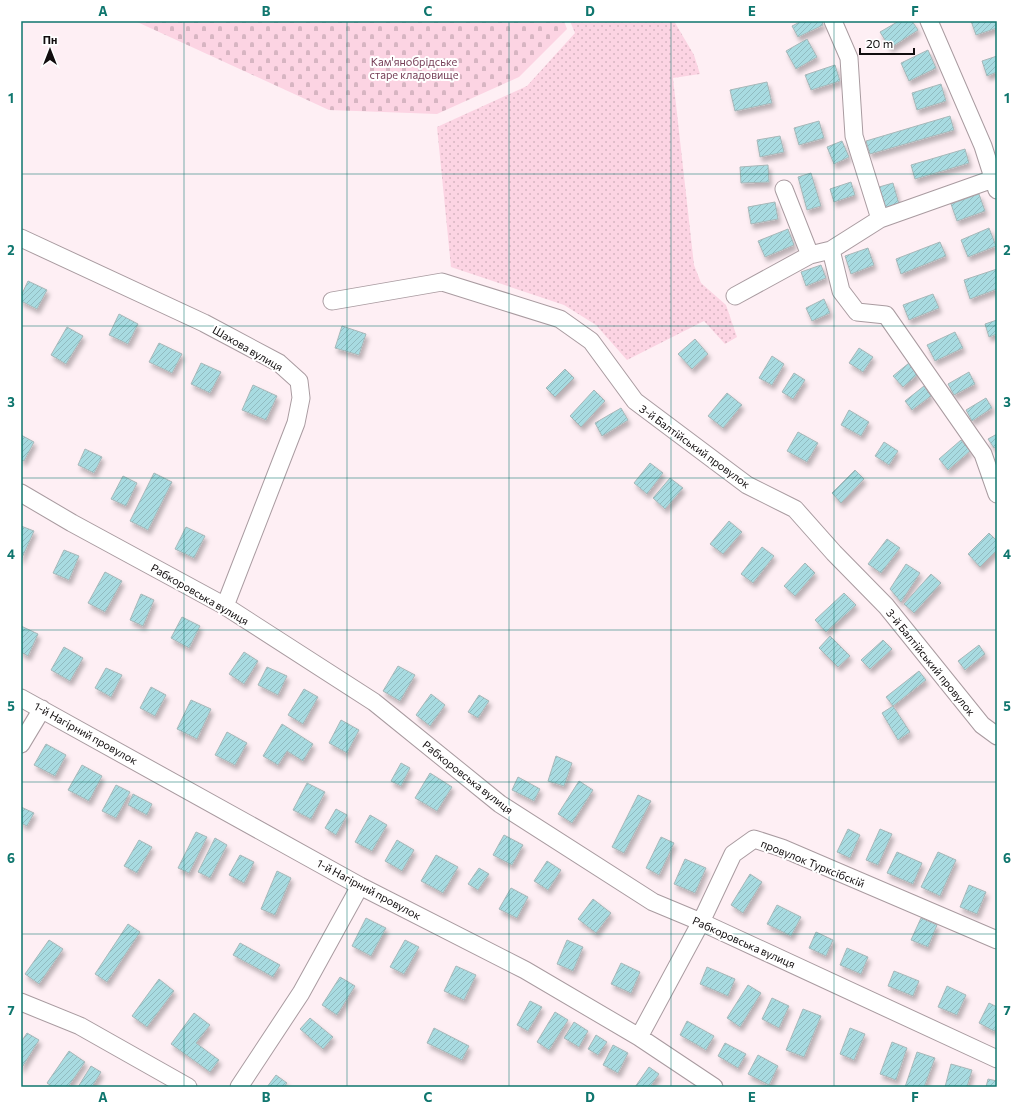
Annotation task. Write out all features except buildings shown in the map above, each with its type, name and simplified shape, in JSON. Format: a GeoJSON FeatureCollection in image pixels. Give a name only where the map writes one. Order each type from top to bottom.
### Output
{"type":"FeatureCollection","features":[{"type":"Feature","properties":{"kind":"street"},"geometry":{"type":"LineString","coordinates":[[832,21],[850,58],[854,136],[880,219]]}},
{"type":"Feature","properties":{"kind":"street"},"geometry":{"type":"LineString","coordinates":[[735,296],[810,255],[831,250],[880,219],[995,184],[990,147],[929,21]]}},
{"type":"Feature","properties":{"kind":"street"},"geometry":{"type":"LineString","coordinates":[[784,189],[810,255]]}},
{"type":"Feature","properties":{"kind":"street","name":"Шахова вулиця"},"geometry":{"type":"LineString","coordinates":[[21,238],[204,322],[279,363],[299,382],[301,398],[296,423],[225,606]]}},
{"type":"Feature","properties":{"kind":"street"},"geometry":{"type":"LineString","coordinates":[[831,250],[840,291],[857,312],[886,315],[983,454],[997,494]]}},
{"type":"Feature","properties":{"kind":"street","name":"3-й Балтійський провулок"},"geometry":{"type":"LineString","coordinates":[[332,301],[442,282],[560,319],[591,341],[635,401],[747,486],[795,509],[834,553],[886,606],[982,725],[997,736]]}},
{"type":"Feature","properties":{"kind":"street","name":"Рабкоровська вулиця"},"geometry":{"type":"LineString","coordinates":[[21,493],[72,523],[225,606],[374,702],[500,804],[653,902],[701,922],[997,1059]]}},
{"type":"Feature","properties":{"kind":"street","name":"1-й Нагірний провулок"},"geometry":{"type":"LineString","coordinates":[[21,698],[360,886],[525,970],[639,1037],[714,1087]]}},
{"type":"Feature","properties":{"kind":"street"},"geometry":{"type":"LineString","coordinates":[[21,744],[42,709]]}},
{"type":"Feature","properties":{"kind":"street","name":"провулок Турксібскій"},"geometry":{"type":"LineString","coordinates":[[639,1037],[701,922],[733,854],[754,839],[782,848],[997,940]]}},
{"type":"Feature","properties":{"kind":"street"},"geometry":{"type":"LineString","coordinates":[[239,1087],[301,993],[360,886]]}},
{"type":"Feature","properties":{"kind":"street"},"geometry":{"type":"LineString","coordinates":[[21,1002],[80,1026],[188,1087]]}},
{"type":"Feature","properties":{"kind":"green space","name":"Кам'янобрідське старе кладовище"},"geometry":{"type":"Polygon","coordinates":[[[135,21],[564,21],[567,29],[519,77],[437,114],[329,110],[135,21]]]}},
{"type":"Feature","properties":{"kind":"green space"},"geometry":{"type":"Polygon","coordinates":[[[570,21],[674,21],[694,55],[700,74],[673,78],[694,265],[701,283],[726,305],[737,337],[725,344],[704,321],[627,360],[596,325],[564,305],[451,267],[437,127],[527,86],[575,33],[570,21]]]}}]}
